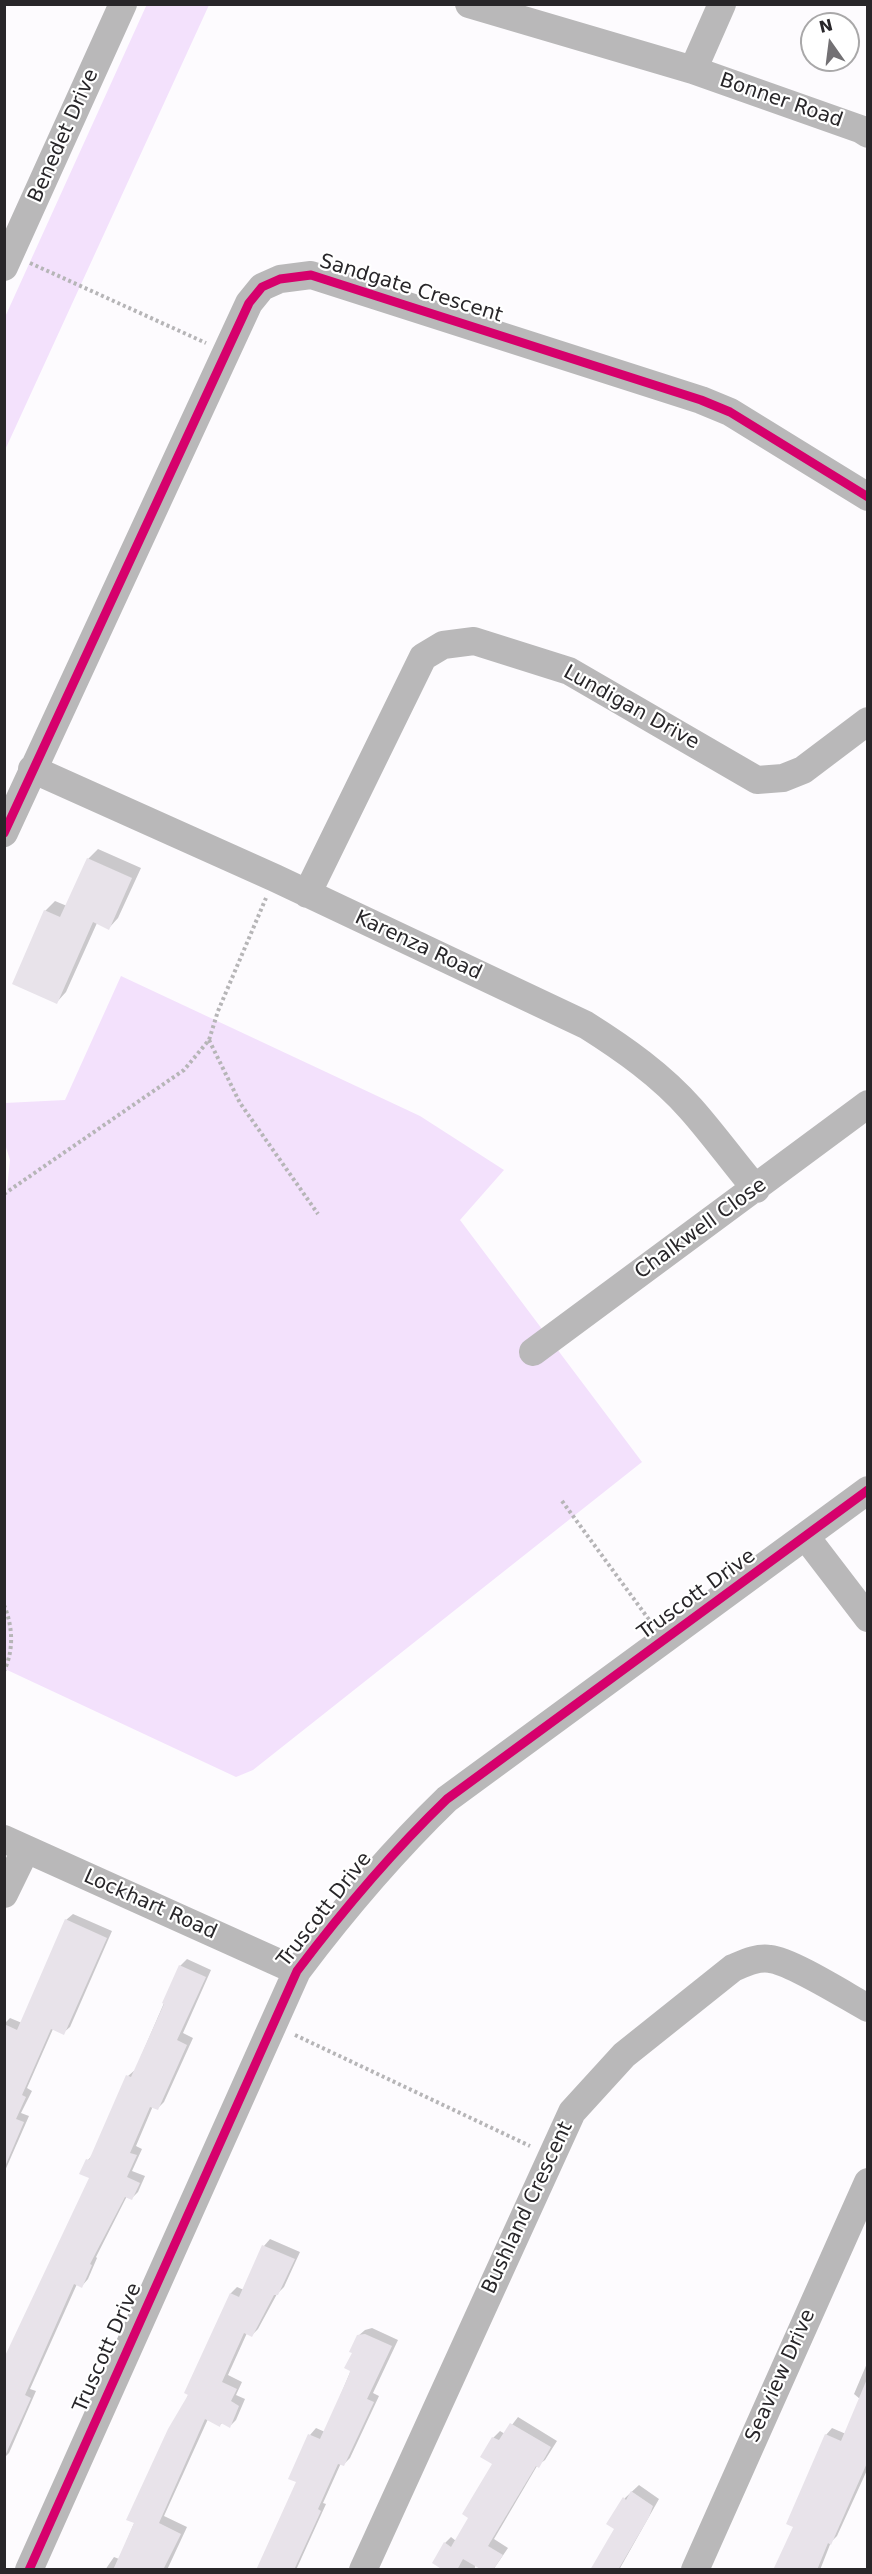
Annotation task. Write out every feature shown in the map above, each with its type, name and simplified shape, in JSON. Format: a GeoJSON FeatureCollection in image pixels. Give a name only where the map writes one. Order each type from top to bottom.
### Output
{"type":"FeatureCollection","features":[{"type":"Feature","properties":{"kind":"street","name":"Benedet Drive"},"geometry":{"type":"LineString","coordinates":[[7,261],[123,4]]}},
{"type":"Feature","properties":{"kind":"street","name":"Bonner Road"},"geometry":{"type":"LineString","coordinates":[[470,4],[693,70],[860,129],[867,134]]}},
{"type":"Feature","properties":{"kind":"street"},"geometry":{"type":"LineString","coordinates":[[693,70],[722,4]]}},
{"type":"Feature","properties":{"kind":"street","name":"Sandgate Crescent"},"geometry":{"type":"LineString","coordinates":[[4,833],[249,303],[262,287],[280,279],[311,275],[701,400],[730,412],[867,496]]}},
{"type":"Feature","properties":{"kind":"street","name":"Lundigan Drive"},"geometry":{"type":"LineString","coordinates":[[307,894],[423,657],[443,645],[458,641],[474,641],[569,671],[757,780],[783,778],[804,770],[867,721]]}},
{"type":"Feature","properties":{"kind":"street","name":"Karenza Road"},"geometry":{"type":"LineString","coordinates":[[32,769],[275,878],[586,1025],[624,1049],[690,1108],[756,1189]]}},
{"type":"Feature","properties":{"kind":"street","name":"Chalkwell Close"},"geometry":{"type":"LineString","coordinates":[[533,1352],[756,1189],[867,1104]]}},
{"type":"Feature","properties":{"kind":"street","name":"Truscott Drive"},"geometry":{"type":"LineString","coordinates":[[28,2570],[297,1971],[366,1884],[402,1843],[447,1799],[867,1490]]}},
{"type":"Feature","properties":{"kind":"street"},"geometry":{"type":"LineString","coordinates":[[806,1537],[867,1618]]}},
{"type":"Feature","properties":{"kind":"street"},"geometry":{"type":"LineString","coordinates":[[4,1894],[15,1844]]}},
{"type":"Feature","properties":{"kind":"street","name":"Lockhart Road"},"geometry":{"type":"LineString","coordinates":[[15,1844],[297,1971]]}},
{"type":"Feature","properties":{"kind":"street","name":"Bushland Crescent"},"geometry":{"type":"LineString","coordinates":[[363,2570],[572,2112],[624,2055],[733,1968],[751,1960],[771,1959],[788,1965],[867,2008]]}},
{"type":"Feature","properties":{"kind":"street","name":"Seaview Drive"},"geometry":{"type":"LineString","coordinates":[[695,2570],[867,2182]]}},
{"type":"Feature","properties":{"kind":"path"},"geometry":{"type":"LineString","coordinates":[[7,261],[226,352]]}},
{"type":"Feature","properties":{"kind":"path"},"geometry":{"type":"LineString","coordinates":[[4,1194],[184,1070],[208,1040],[218,1011],[275,878]]}},
{"type":"Feature","properties":{"kind":"path"},"geometry":{"type":"LineString","coordinates":[[208,1040],[240,1103],[318,1214]]}},
{"type":"Feature","properties":{"kind":"path"},"geometry":{"type":"LineString","coordinates":[[562,1501],[664,1641]]}},
{"type":"Feature","properties":{"kind":"path"},"geometry":{"type":"LineString","coordinates":[[4,1605],[10,1619],[12,1643],[4,1671]]}},
{"type":"Feature","properties":{"kind":"path"},"geometry":{"type":"LineString","coordinates":[[273,2024],[551,2157]]}},
{"type":"Feature","properties":{"kind":"shaded area"},"geometry":{"type":"Polygon","coordinates":[[[147,4],[209,5],[5,450],[5,317],[147,4]]]}},
{"type":"Feature","properties":{"kind":"shaded area"},"geometry":{"type":"Polygon","coordinates":[[[121,976],[420,1116],[504,1170],[460,1220],[642,1462],[253,1770],[236,1777],[5,1669],[4,1215],[10,1160],[5,1144],[5,1103],[65,1100],[121,976]]]}},
{"type":"Feature","properties":{"kind":"building"},"geometry":{"type":"Polygon","coordinates":[[[87,858],[132,878],[109,930],[93,922],[57,1004],[12,984],[44,910],[60,917],[87,858]]]}},
{"type":"Feature","properties":{"kind":"building"},"geometry":{"type":"Polygon","coordinates":[[[65,1919],[107,1938],[64,2035],[51,2029],[22,2095],[26,2097],[16,2119],[24,2122],[4,2169],[4,2024],[17,2030],[65,1919]]]}},
{"type":"Feature","properties":{"kind":"building"},"geometry":{"type":"Polygon","coordinates":[[[179,1965],[206,1977],[177,2040],[187,2045],[158,2110],[150,2107],[130,2153],[137,2155],[127,2177],[140,2183],[132,2200],[125,2197],[90,2264],[92,2265],[82,2288],[74,2284],[25,2395],[31,2398],[4,2458],[4,2358],[89,2178],[79,2174],[86,2159],[89,2160],[126,2075],[131,2077],[179,1965]]]}},
{"type":"Feature","properties":{"kind":"building"},"geometry":{"type":"Polygon","coordinates":[[[262,2245],[295,2259],[278,2295],[274,2295],[252,2337],[244,2333],[222,2382],[237,2389],[231,2401],[239,2406],[230,2428],[221,2423],[220,2427],[205,2419],[159,2523],[181,2534],[163,2570],[113,2570],[134,2523],[126,2520],[168,2429],[188,2395],[184,2393],[230,2293],[239,2297],[262,2245]]]}},
{"type":"Feature","properties":{"kind":"building"},"geometry":{"type":"Polygon","coordinates":[[[365,2334],[392,2346],[367,2399],[374,2402],[344,2466],[338,2464],[318,2509],[321,2511],[294,2570],[256,2570],[296,2482],[288,2479],[308,2434],[320,2439],[349,2375],[350,2371],[344,2368],[352,2353],[349,2352],[357,2335],[365,2334]]]}},
{"type":"Feature","properties":{"kind":"building"},"geometry":{"type":"Polygon","coordinates":[[[867,2379],[867,2463],[831,2545],[828,2543],[817,2570],[773,2570],[793,2527],[786,2524],[825,2434],[841,2441],[867,2379]]]}},
{"type":"Feature","properties":{"kind":"building"},"geometry":{"type":"Polygon","coordinates":[[[510,2423],[551,2447],[539,2468],[536,2466],[488,2546],[503,2555],[493,2570],[482,2570],[463,2559],[457,2570],[443,2570],[432,2563],[444,2542],[451,2547],[468,2518],[462,2514],[492,2464],[480,2457],[492,2437],[499,2440],[510,2423]]]}},
{"type":"Feature","properties":{"kind":"building"},"geometry":{"type":"Polygon","coordinates":[[[631,2491],[653,2506],[649,2517],[618,2570],[590,2570],[614,2529],[606,2524],[623,2497],[626,2500],[631,2491]]]}},
{"type":"Feature","properties":{"kind":"cycle path"},"geometry":{"type":"LineString","coordinates":[[4,833],[249,303],[262,287],[280,279],[311,275],[701,400],[730,412],[868,497]]}},
{"type":"Feature","properties":{"kind":"cycle path"},"geometry":{"type":"LineString","coordinates":[[29,2570],[297,1971],[314,1948],[387,1861],[447,1799],[868,1490]]}}]}
